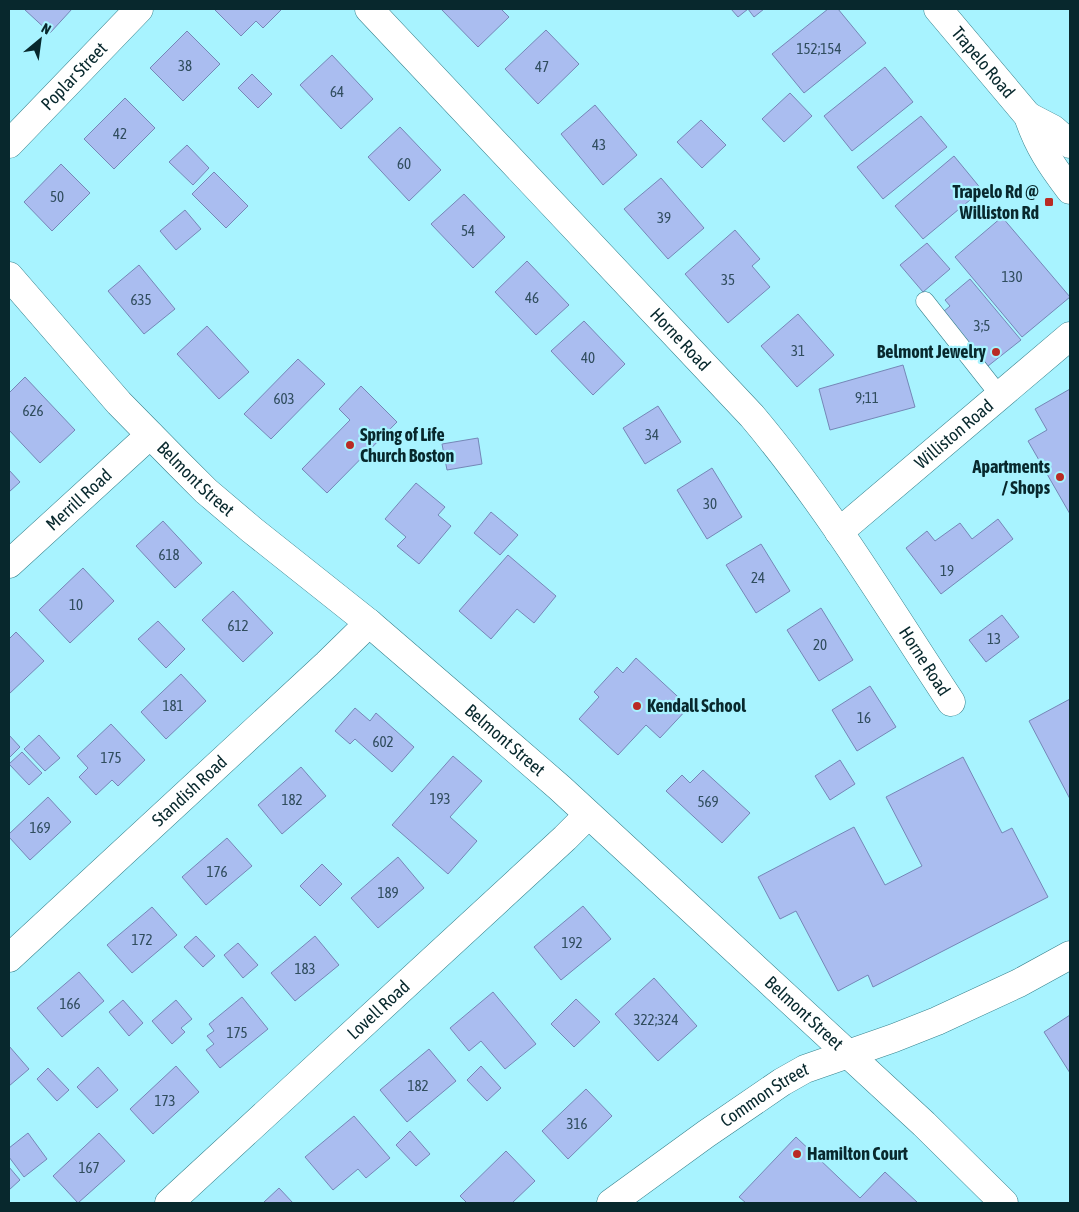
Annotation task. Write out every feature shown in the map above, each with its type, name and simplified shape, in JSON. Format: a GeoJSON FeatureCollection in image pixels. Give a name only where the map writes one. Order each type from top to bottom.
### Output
{"type":"FeatureCollection","features":[{"type":"Feature","properties":{"kind":"street","name":"Poplar Street"},"geometry":{"type":"LineString","coordinates":[[9,144],[139,9]]}},
{"type":"Feature","properties":{"kind":"street","name":"Horne Road"},"geometry":{"type":"LineString","coordinates":[[369,9],[740,402],[792,464],[840,532],[951,702]]}},
{"type":"Feature","properties":{"kind":"street","name":"Trapelo Road"},"geometry":{"type":"LineString","coordinates":[[938,9],[1028,116],[1038,142],[1061,158],[1070,190]]}},
{"type":"Feature","properties":{"kind":"street","name":"Trapelo Road"},"geometry":{"type":"LineString","coordinates":[[1028,116],[1053,129],[1070,144]]}},
{"type":"Feature","properties":{"kind":"street","name":"Belmont Street"},"geometry":{"type":"LineString","coordinates":[[9,276],[150,435],[228,510],[369,623],[486,723],[588,814],[942,1141],[1004,1203]]}},
{"type":"Feature","properties":{"kind":"street","name":"Williston Road"},"geometry":{"type":"LineString","coordinates":[[840,532],[1070,336]]}},
{"type":"Feature","properties":{"kind":"street","name":"Merrill Road"},"geometry":{"type":"LineString","coordinates":[[9,564],[150,435]]}},
{"type":"Feature","properties":{"kind":"street","name":"Standish Road"},"geometry":{"type":"LineString","coordinates":[[9,958],[369,623]]}},
{"type":"Feature","properties":{"kind":"street","name":"Lovell Road"},"geometry":{"type":"LineString","coordinates":[[169,1203],[565,838],[588,814]]}},
{"type":"Feature","properties":{"kind":"street","name":"Common Street"},"geometry":{"type":"LineString","coordinates":[[611,1203],[706,1134],[793,1075],[816,1064],[894,1038],[937,1021],[1019,983],[1070,955]]}},
{"type":"Feature","properties":{"kind":"lane"},"geometry":{"type":"LineString","coordinates":[[925,301],[1000,396]]}},
{"type":"Feature","properties":{"kind":"building"},"geometry":{"type":"Polygon","coordinates":[[[24,9],[72,9],[50,33],[24,9]]]}},
{"type":"Feature","properties":{"kind":"building"},"geometry":{"type":"Polygon","coordinates":[[[214,9],[281,10],[263,28],[256,21],[241,36],[214,9]]]}},
{"type":"Feature","properties":{"kind":"building"},"geometry":{"type":"Polygon","coordinates":[[[441,9],[501,9],[509,17],[478,47],[441,9]]]}},
{"type":"Feature","properties":{"kind":"building"},"geometry":{"type":"Polygon","coordinates":[[[731,9],[748,9],[738,17],[731,9]]]}},
{"type":"Feature","properties":{"kind":"building"},"geometry":{"type":"Polygon","coordinates":[[[748,9],[764,9],[754,17],[748,9]]]}},
{"type":"Feature","properties":{"kind":"building"},"geometry":{"type":"Polygon","coordinates":[[[828,9],[838,9],[866,43],[804,93],[772,54],[828,9]]]}},
{"type":"Feature","properties":{"kind":"building"},"geometry":{"type":"Polygon","coordinates":[[[546,30],[579,64],[538,104],[505,69],[546,30]]]}},
{"type":"Feature","properties":{"kind":"building"},"geometry":{"type":"Polygon","coordinates":[[[187,31],[220,64],[183,101],[150,68],[187,31]]]}},
{"type":"Feature","properties":{"kind":"building"},"geometry":{"type":"Polygon","coordinates":[[[332,55],[373,99],[341,129],[300,85],[332,55]]]}},
{"type":"Feature","properties":{"kind":"building"},"geometry":{"type":"Polygon","coordinates":[[[885,67],[913,102],[852,151],[824,116],[885,67]]]}},
{"type":"Feature","properties":{"kind":"building"},"geometry":{"type":"Polygon","coordinates":[[[252,74],[272,94],[258,108],[238,88],[252,74]]]}},
{"type":"Feature","properties":{"kind":"building"},"geometry":{"type":"Polygon","coordinates":[[[790,93],[812,116],[784,142],[762,119],[790,93]]]}},
{"type":"Feature","properties":{"kind":"building"},"geometry":{"type":"Polygon","coordinates":[[[125,98],[155,128],[114,169],[84,139],[125,98]]]}},
{"type":"Feature","properties":{"kind":"building"},"geometry":{"type":"Polygon","coordinates":[[[595,105],[637,155],[603,185],[561,134],[595,105]]]}},
{"type":"Feature","properties":{"kind":"building"},"geometry":{"type":"Polygon","coordinates":[[[921,116],[947,147],[883,199],[857,167],[921,116]]]}},
{"type":"Feature","properties":{"kind":"building"},"geometry":{"type":"Polygon","coordinates":[[[701,120],[726,145],[702,168],[677,142],[701,120]]]}},
{"type":"Feature","properties":{"kind":"building"},"geometry":{"type":"Polygon","coordinates":[[[400,127],[441,170],[409,201],[368,157],[400,127]]]}},
{"type":"Feature","properties":{"kind":"building"},"geometry":{"type":"Polygon","coordinates":[[[187,145],[209,168],[193,185],[169,162],[187,145]]]}},
{"type":"Feature","properties":{"kind":"building"},"geometry":{"type":"Polygon","coordinates":[[[954,156],[982,190],[923,239],[895,206],[954,156]]]}},
{"type":"Feature","properties":{"kind":"building"},"geometry":{"type":"Polygon","coordinates":[[[61,164],[90,193],[52,231],[24,202],[61,164]]]}},
{"type":"Feature","properties":{"kind":"building"},"geometry":{"type":"Polygon","coordinates":[[[214,172],[248,206],[226,228],[192,194],[214,172]]]}},
{"type":"Feature","properties":{"kind":"building"},"geometry":{"type":"Polygon","coordinates":[[[661,178],[704,228],[668,259],[624,209],[661,178]]]}},
{"type":"Feature","properties":{"kind":"building"},"geometry":{"type":"Polygon","coordinates":[[[464,194],[505,237],[473,268],[431,224],[464,194]]]}},
{"type":"Feature","properties":{"kind":"building"},"geometry":{"type":"Polygon","coordinates":[[[185,210],[201,229],[176,250],[160,231],[185,210]]]}},
{"type":"Feature","properties":{"kind":"building"},"geometry":{"type":"Polygon","coordinates":[[[1002,217],[1070,297],[1022,337],[955,257],[1002,217]]]}},
{"type":"Feature","properties":{"kind":"building"},"geometry":{"type":"Polygon","coordinates":[[[735,230],[760,259],[752,266],[770,287],[728,323],[685,274],[735,230]]]}},
{"type":"Feature","properties":{"kind":"building"},"geometry":{"type":"Polygon","coordinates":[[[927,243],[950,269],[923,292],[900,265],[927,243]]]}},
{"type":"Feature","properties":{"kind":"building"},"geometry":{"type":"Polygon","coordinates":[[[527,261],[569,305],[536,335],[495,292],[527,261]]]}},
{"type":"Feature","properties":{"kind":"building"},"geometry":{"type":"Polygon","coordinates":[[[139,265],[175,309],[144,334],[108,291],[139,265]]]}},
{"type":"Feature","properties":{"kind":"building"},"geometry":{"type":"Polygon","coordinates":[[[970,279],[1021,340],[988,366],[943,312],[950,306],[945,300],[970,279]]]}},
{"type":"Feature","properties":{"kind":"building"},"geometry":{"type":"Polygon","coordinates":[[[798,314],[834,355],[797,387],[761,346],[798,314]]]}},
{"type":"Feature","properties":{"kind":"building"},"geometry":{"type":"Polygon","coordinates":[[[584,321],[625,364],[593,395],[551,351],[584,321]]]}},
{"type":"Feature","properties":{"kind":"building"},"geometry":{"type":"Polygon","coordinates":[[[207,326],[249,372],[219,399],[177,354],[207,326]]]}},
{"type":"Feature","properties":{"kind":"building"},"geometry":{"type":"Polygon","coordinates":[[[298,359],[325,384],[271,439],[244,414],[298,359]]]}},
{"type":"Feature","properties":{"kind":"building"},"geometry":{"type":"Polygon","coordinates":[[[903,365],[915,407],[830,430],[819,389],[903,365]]]}},
{"type":"Feature","properties":{"kind":"building"},"geometry":{"type":"Polygon","coordinates":[[[25,377],[75,430],[40,463],[9,430],[9,393],[25,377]]]}},
{"type":"Feature","properties":{"kind":"building"},"geometry":{"type":"Polygon","coordinates":[[[361,386],[397,422],[327,493],[302,469],[350,420],[339,409],[361,386]]]}},
{"type":"Feature","properties":{"kind":"building","name":"Apartments / Shops"},"geometry":{"type":"Polygon","coordinates":[[[1070,389],[1070,514],[1028,441],[1047,430],[1035,409],[1070,389]]]}},
{"type":"Feature","properties":{"kind":"building"},"geometry":{"type":"Polygon","coordinates":[[[658,406],[681,442],[645,464],[623,428],[658,406]]]}},
{"type":"Feature","properties":{"kind":"building"},"geometry":{"type":"Polygon","coordinates":[[[478,438],[482,464],[447,470],[442,444],[478,438]]]}},
{"type":"Feature","properties":{"kind":"building"},"geometry":{"type":"Polygon","coordinates":[[[712,468],[742,517],[707,539],[677,490],[712,468]]]}},
{"type":"Feature","properties":{"kind":"building"},"geometry":{"type":"Polygon","coordinates":[[[9,470],[20,482],[9,492],[9,470]]]}},
{"type":"Feature","properties":{"kind":"building"},"geometry":{"type":"Polygon","coordinates":[[[416,483],[445,507],[438,515],[451,526],[419,564],[397,546],[406,537],[385,519],[416,483]]]}},
{"type":"Feature","properties":{"kind":"building"},"geometry":{"type":"Polygon","coordinates":[[[491,512],[518,535],[500,555],[474,533],[491,512]]]}},
{"type":"Feature","properties":{"kind":"building"},"geometry":{"type":"Polygon","coordinates":[[[998,519],[1013,539],[941,594],[906,548],[927,531],[935,541],[960,523],[972,539],[998,519]]]}},
{"type":"Feature","properties":{"kind":"building"},"geometry":{"type":"Polygon","coordinates":[[[163,521],[202,563],[175,588],[136,546],[163,521]]]}},
{"type":"Feature","properties":{"kind":"building"},"geometry":{"type":"Polygon","coordinates":[[[761,544],[790,591],[756,613],[726,565],[761,544]]]}},
{"type":"Feature","properties":{"kind":"building"},"geometry":{"type":"Polygon","coordinates":[[[508,555],[556,596],[534,623],[517,609],[491,639],[459,611],[508,555]]]}},
{"type":"Feature","properties":{"kind":"building"},"geometry":{"type":"Polygon","coordinates":[[[83,568],[114,601],[70,643],[39,610],[83,568]]]}},
{"type":"Feature","properties":{"kind":"building"},"geometry":{"type":"Polygon","coordinates":[[[233,591],[273,633],[243,662],[202,620],[233,591]]]}},
{"type":"Feature","properties":{"kind":"building"},"geometry":{"type":"Polygon","coordinates":[[[821,608],[853,660],[819,681],[787,630],[821,608]]]}},
{"type":"Feature","properties":{"kind":"building"},"geometry":{"type":"Polygon","coordinates":[[[1002,615],[1019,637],[986,662],[969,640],[1002,615]]]}},
{"type":"Feature","properties":{"kind":"building"},"geometry":{"type":"Polygon","coordinates":[[[158,621],[185,649],[166,668],[138,639],[158,621]]]}},
{"type":"Feature","properties":{"kind":"building"},"geometry":{"type":"Polygon","coordinates":[[[16,632],[44,661],[9,694],[9,639],[16,632]]]}},
{"type":"Feature","properties":{"kind":"building"},"geometry":{"type":"Polygon","coordinates":[[[636,658],[689,707],[660,738],[646,725],[618,755],[579,719],[599,697],[594,692],[617,667],[623,673],[636,658]]]}},
{"type":"Feature","properties":{"kind":"building"},"geometry":{"type":"Polygon","coordinates":[[[181,674],[206,701],[166,739],[141,712],[181,674]]]}},
{"type":"Feature","properties":{"kind":"building"},"geometry":{"type":"Polygon","coordinates":[[[870,686],[896,727],[857,751],[832,710],[870,686]]]}},
{"type":"Feature","properties":{"kind":"building"},"geometry":{"type":"Polygon","coordinates":[[[1070,699],[1070,799],[1029,721],[1070,699]]]}},
{"type":"Feature","properties":{"kind":"building"},"geometry":{"type":"Polygon","coordinates":[[[355,708],[370,721],[376,713],[414,747],[392,772],[355,739],[350,744],[335,731],[355,708]]]}},
{"type":"Feature","properties":{"kind":"building"},"geometry":{"type":"Polygon","coordinates":[[[111,724],[145,760],[118,786],[112,780],[96,795],[79,777],[88,768],[77,756],[111,724]]]}},
{"type":"Feature","properties":{"kind":"building"},"geometry":{"type":"Polygon","coordinates":[[[9,735],[20,747],[9,758],[9,735]]]}},
{"type":"Feature","properties":{"kind":"building"},"geometry":{"type":"Polygon","coordinates":[[[39,735],[60,758],[45,771],[24,749],[39,735]]]}},
{"type":"Feature","properties":{"kind":"building"},"geometry":{"type":"Polygon","coordinates":[[[22,752],[42,773],[29,785],[9,764],[22,752]]]}},
{"type":"Feature","properties":{"kind":"building"},"geometry":{"type":"Polygon","coordinates":[[[453,756],[482,781],[450,817],[477,841],[448,874],[392,825],[453,756]]]}},
{"type":"Feature","properties":{"kind":"building"},"geometry":{"type":"Polygon","coordinates":[[[963,757],[1002,833],[1012,828],[1048,897],[873,987],[868,975],[838,991],[796,911],[780,919],[758,877],[854,827],[885,885],[922,866],[886,797],[963,757]]]}},
{"type":"Feature","properties":{"kind":"building"},"geometry":{"type":"Polygon","coordinates":[[[840,760],[855,784],[830,800],[815,776],[840,760]]]}},
{"type":"Feature","properties":{"kind":"building"},"geometry":{"type":"Polygon","coordinates":[[[301,767],[326,796],[282,834],[258,805],[301,767]]]}},
{"type":"Feature","properties":{"kind":"building"},"geometry":{"type":"Polygon","coordinates":[[[703,770],[750,813],[722,843],[666,791],[682,775],[690,783],[703,770]]]}},
{"type":"Feature","properties":{"kind":"building"},"geometry":{"type":"Polygon","coordinates":[[[48,797],[71,822],[30,860],[9,837],[9,834],[48,797]]]}},
{"type":"Feature","properties":{"kind":"building"},"geometry":{"type":"Polygon","coordinates":[[[227,838],[252,866],[206,905],[182,877],[227,838]]]}},
{"type":"Feature","properties":{"kind":"building"},"geometry":{"type":"Polygon","coordinates":[[[398,857],[424,888],[378,928],[351,898],[398,857]]]}},
{"type":"Feature","properties":{"kind":"building"},"geometry":{"type":"Polygon","coordinates":[[[322,864],[342,884],[320,906],[300,886],[322,864]]]}},
{"type":"Feature","properties":{"kind":"building"},"geometry":{"type":"Polygon","coordinates":[[[583,906],[611,939],[561,980],[534,947],[583,906]]]}},
{"type":"Feature","properties":{"kind":"building"},"geometry":{"type":"Polygon","coordinates":[[[152,907],[177,935],[132,973],[107,945],[152,907]]]}},
{"type":"Feature","properties":{"kind":"building"},"geometry":{"type":"Polygon","coordinates":[[[196,936],[215,956],[203,967],[184,947],[196,936]]]}},
{"type":"Feature","properties":{"kind":"building"},"geometry":{"type":"Polygon","coordinates":[[[315,936],[339,965],[295,1001],[271,973],[315,936]]]}},
{"type":"Feature","properties":{"kind":"building"},"geometry":{"type":"Polygon","coordinates":[[[238,943],[258,965],[243,978],[224,955],[238,943]]]}},
{"type":"Feature","properties":{"kind":"building"},"geometry":{"type":"Polygon","coordinates":[[[79,972],[104,1001],[62,1037],[37,1008],[79,972]]]}},
{"type":"Feature","properties":{"kind":"building"},"geometry":{"type":"Polygon","coordinates":[[[654,978],[697,1026],[658,1061],[615,1014],[654,978]]]}},
{"type":"Feature","properties":{"kind":"building"},"geometry":{"type":"Polygon","coordinates":[[[493,992],[536,1044],[505,1069],[481,1041],[469,1051],[450,1028],[493,992]]]}},
{"type":"Feature","properties":{"kind":"building"},"geometry":{"type":"Polygon","coordinates":[[[242,997],[268,1029],[220,1068],[206,1050],[214,1044],[207,1036],[214,1031],[209,1024],[242,997]]]}},
{"type":"Feature","properties":{"kind":"building"},"geometry":{"type":"Polygon","coordinates":[[[576,999],[600,1022],[574,1047],[551,1024],[576,999]]]}},
{"type":"Feature","properties":{"kind":"building"},"geometry":{"type":"Polygon","coordinates":[[[123,1000],[143,1023],[129,1036],[109,1012],[123,1000]]]}},
{"type":"Feature","properties":{"kind":"building"},"geometry":{"type":"Polygon","coordinates":[[[176,1000],[192,1019],[181,1028],[185,1032],[172,1044],[152,1021],[176,1000]]]}},
{"type":"Feature","properties":{"kind":"building"},"geometry":{"type":"Polygon","coordinates":[[[1070,1015],[1070,1073],[1044,1032],[1070,1015]]]}},
{"type":"Feature","properties":{"kind":"building"},"geometry":{"type":"Polygon","coordinates":[[[9,1046],[29,1069],[9,1086],[9,1046]]]}},
{"type":"Feature","properties":{"kind":"building"},"geometry":{"type":"Polygon","coordinates":[[[429,1049],[456,1081],[407,1122],[380,1090],[429,1049]]]}},
{"type":"Feature","properties":{"kind":"building"},"geometry":{"type":"Polygon","coordinates":[[[176,1066],[199,1092],[153,1134],[130,1109],[176,1066]]]}},
{"type":"Feature","properties":{"kind":"building"},"geometry":{"type":"Polygon","coordinates":[[[481,1066],[501,1088],[487,1101],[467,1080],[481,1066]]]}},
{"type":"Feature","properties":{"kind":"building"},"geometry":{"type":"Polygon","coordinates":[[[98,1067],[118,1090],[97,1108],[77,1087],[98,1067]]]}},
{"type":"Feature","properties":{"kind":"building"},"geometry":{"type":"Polygon","coordinates":[[[48,1068],[69,1090],[57,1101],[37,1079],[48,1068]]]}},
{"type":"Feature","properties":{"kind":"building"},"geometry":{"type":"Polygon","coordinates":[[[586,1089],[612,1116],[568,1159],[542,1131],[586,1089]]]}},
{"type":"Feature","properties":{"kind":"building"},"geometry":{"type":"Polygon","coordinates":[[[354,1116],[390,1158],[366,1178],[358,1169],[333,1190],[305,1157],[354,1116]]]}},
{"type":"Feature","properties":{"kind":"building"},"geometry":{"type":"Polygon","coordinates":[[[410,1131],[430,1154],[416,1166],[396,1145],[410,1131]]]}},
{"type":"Feature","properties":{"kind":"building"},"geometry":{"type":"Polygon","coordinates":[[[28,1133],[47,1159],[24,1177],[9,1157],[9,1148],[28,1133]]]}},
{"type":"Feature","properties":{"kind":"building"},"geometry":{"type":"Polygon","coordinates":[[[99,1133],[125,1161],[78,1203],[53,1176],[99,1133]]]}},
{"type":"Feature","properties":{"kind":"building","name":"Hamilton Court"},"geometry":{"type":"Polygon","coordinates":[[[796,1137],[860,1198],[885,1172],[918,1203],[746,1203],[739,1197],[796,1137]]]}},
{"type":"Feature","properties":{"kind":"building"},"geometry":{"type":"Polygon","coordinates":[[[506,1151],[535,1181],[512,1203],[467,1203],[460,1196],[506,1151]]]}},
{"type":"Feature","properties":{"kind":"building"},"geometry":{"type":"Polygon","coordinates":[[[9,1167],[20,1180],[9,1190],[9,1167]]]}},
{"type":"Feature","properties":{"kind":"building"},"geometry":{"type":"Polygon","coordinates":[[[279,1188],[293,1203],[263,1203],[279,1188]]]}},
{"type":"Feature","properties":{"kind":"place","name":"Trapelo Rd @ Williston Rd"},"geometry":{"type":"Point","coordinates":[1049,202]}},
{"type":"Feature","properties":{"kind":"place","name":"Belmont Jewelry"},"geometry":{"type":"Point","coordinates":[996,352]}},
{"type":"Feature","properties":{"kind":"place","name":"Spring of Life Church Boston"},"geometry":{"type":"Point","coordinates":[350,445]}},
{"type":"Feature","properties":{"kind":"place","name":"Apartments / Shops"},"geometry":{"type":"Point","coordinates":[1060,477]}},
{"type":"Feature","properties":{"kind":"place","name":"Kendall School"},"geometry":{"type":"Point","coordinates":[637,706]}},
{"type":"Feature","properties":{"kind":"place","name":"Hamilton Court"},"geometry":{"type":"Point","coordinates":[797,1154]}}]}
